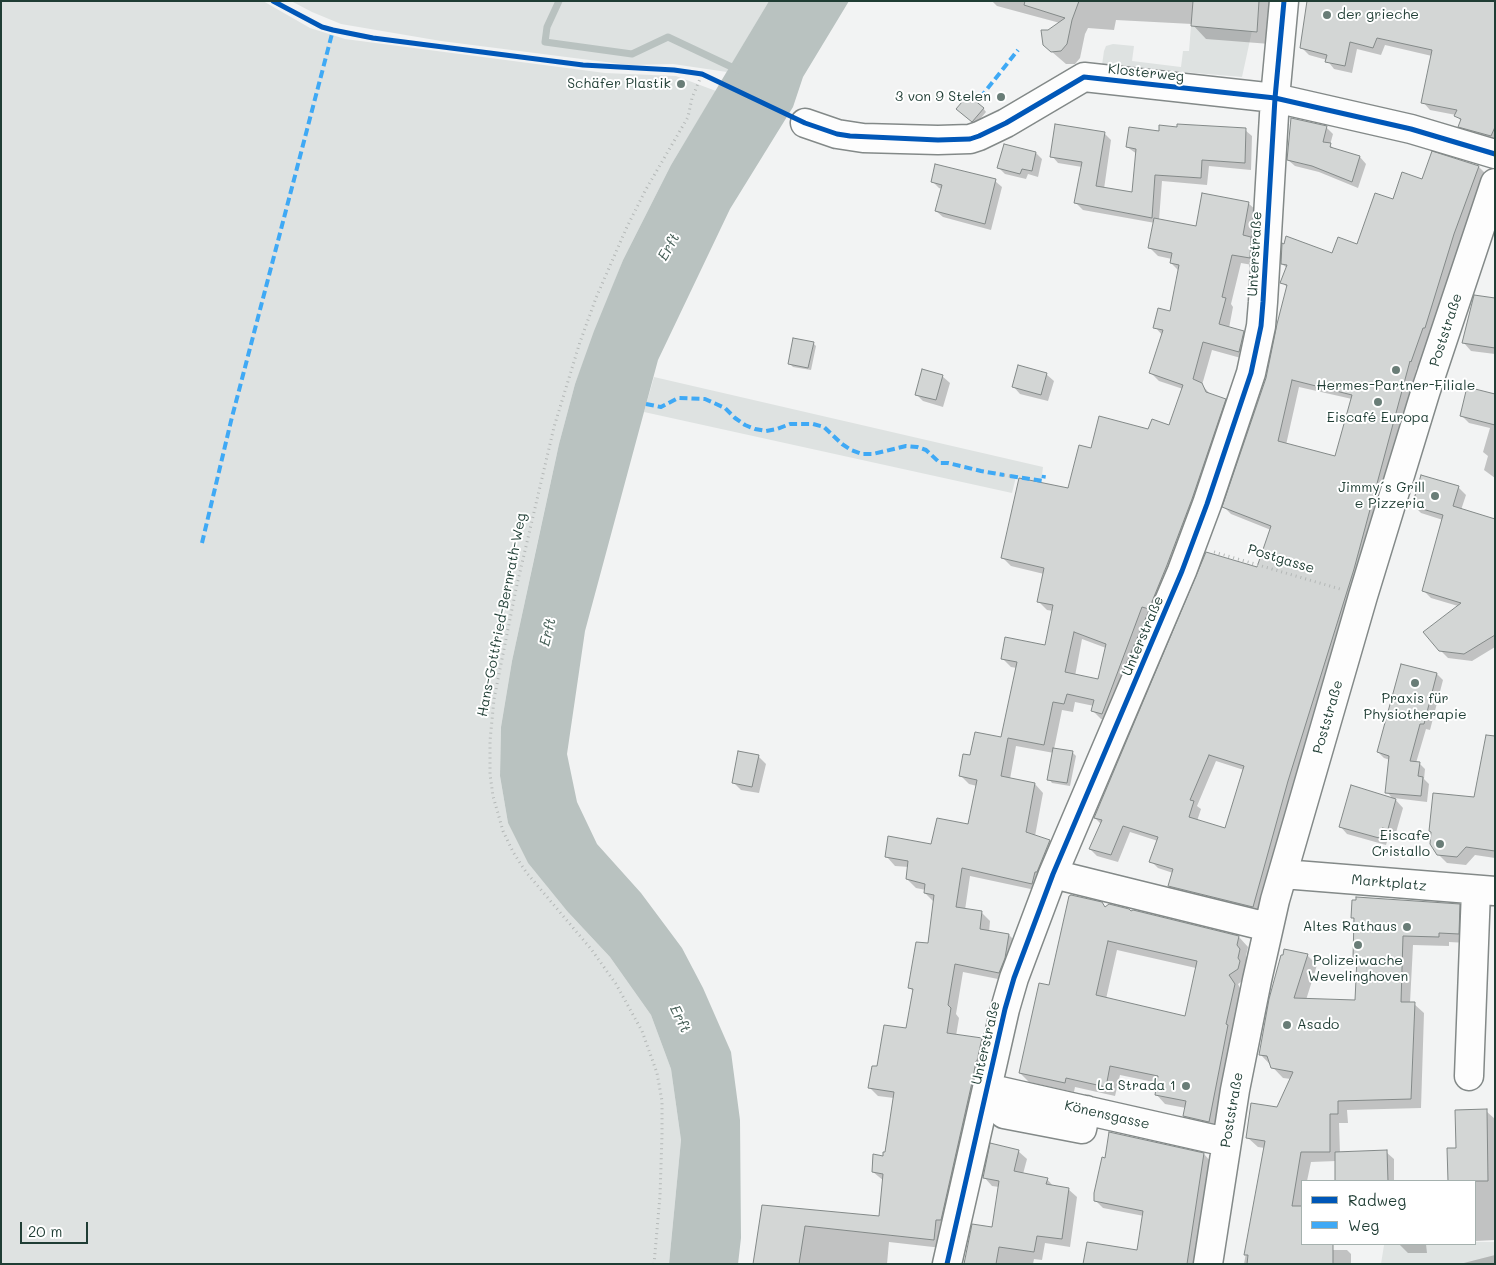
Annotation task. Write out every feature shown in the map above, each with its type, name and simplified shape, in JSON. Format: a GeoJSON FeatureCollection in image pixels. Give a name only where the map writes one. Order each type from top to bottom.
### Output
{"type":"FeatureCollection","features":[{"type":"Feature","properties":{"kind":"street","name":"Unterstraße"},"geometry":{"type":"LineString","coordinates":[[947,1264],[1005,1009],[1014,978],[1053,874],[1192,545],[1244,395],[1256,352],[1263,302],[1275,98],[1284,1]]}},
{"type":"Feature","properties":{"kind":"street","name":"Klosterweg"},"geometry":{"type":"LineString","coordinates":[[805,123],[836,134],[863,138],[970,139],[1006,123],[1084,77],[1275,98],[1411,130],[1495,154]]}},
{"type":"Feature","properties":{"kind":"street","name":"Poststraße"},"geometry":{"type":"LineString","coordinates":[[1208,1264],[1226,1142],[1245,1035],[1268,927],[1363,596],[1426,390],[1495,183]]}},
{"type":"Feature","properties":{"kind":"street"},"geometry":{"type":"LineString","coordinates":[[1053,874],[1268,927]]}},
{"type":"Feature","properties":{"kind":"street","name":"Marktplatz"},"geometry":{"type":"LineString","coordinates":[[1283,874],[1485,891]]}},
{"type":"Feature","properties":{"kind":"street"},"geometry":{"type":"LineString","coordinates":[[1469,1076],[1485,891]]}},
{"type":"Feature","properties":{"kind":"street","name":"Könensgasse"},"geometry":{"type":"LineString","coordinates":[[987,1088],[1226,1142]]}},
{"type":"Feature","properties":{"kind":"street"},"geometry":{"type":"LineString","coordinates":[[1004,1114],[1082,1129],[1086,1110]]}},
{"type":"Feature","properties":{"kind":"path"},"geometry":{"type":"LineString","coordinates":[[1004,475],[1010,476]]}},
{"type":"Feature","properties":{"kind":"shaded area"},"geometry":{"type":"Polygon","coordinates":[[[1,1],[263,1],[310,28],[345,39],[605,73],[676,76],[716,91],[671,165],[623,260],[575,384],[559,444],[537,545],[512,661],[501,727],[500,776],[508,823],[528,863],[567,911],[610,957],[651,1015],[671,1069],[681,1140],[669,1264],[1,1264],[1,1]]]}},
{"type":"Feature","properties":{"kind":"shaded area"},"geometry":{"type":"Polygon","coordinates":[[[291,1],[769,1],[727,72],[673,64],[629,65],[441,41],[341,24],[291,1]]]}},
{"type":"Feature","properties":{"kind":"shaded area"},"geometry":{"type":"Polygon","coordinates":[[[1191,26],[1252,31],[1242,77],[1102,65],[1106,46],[1113,44],[1134,46],[1132,61],[1181,67],[1183,51],[1189,51],[1191,26]]]}},
{"type":"Feature","properties":{"kind":"shaded area"},"geometry":{"type":"Polygon","coordinates":[[[654,377],[1043,467],[1041,483],[1016,477],[1012,493],[644,412],[654,377]]]}},
{"type":"Feature","properties":{"kind":"shaded area"},"geometry":{"type":"Polygon","coordinates":[[[1476,1242],[1495,1242],[1495,1264],[1381,1264],[1384,1245],[1476,1245],[1476,1242]]]}},
{"type":"Feature","properties":{"kind":"water","name":"Erft"},"geometry":{"type":"Polygon","coordinates":[[[769,1],[849,1],[803,77],[793,107],[730,209],[658,360],[585,631],[567,754],[577,802],[597,844],[641,893],[682,948],[703,988],[731,1052],[740,1120],[741,1238],[738,1264],[669,1264],[681,1140],[671,1069],[651,1015],[610,957],[567,911],[528,863],[508,823],[500,776],[501,727],[512,661],[559,444],[575,384],[594,331],[623,260],[671,165],[769,1]]]}},
{"type":"Feature","properties":{"kind":"building"},"geometry":{"type":"Polygon","coordinates":[[[1025,1],[1079,1],[1072,20],[1067,44],[1061,51],[1051,52],[1043,45],[1041,30],[1048,30],[1065,18],[1024,5],[1025,1]]]}},
{"type":"Feature","properties":{"kind":"building"},"geometry":{"type":"Polygon","coordinates":[[[1193,1],[1259,1],[1257,32],[1191,26],[1193,1]]]}},
{"type":"Feature","properties":{"kind":"building"},"geometry":{"type":"Polygon","coordinates":[[[1307,1],[1495,1],[1495,127],[1491,136],[1458,127],[1461,119],[1454,116],[1457,110],[1421,103],[1432,50],[1377,38],[1373,48],[1350,42],[1345,66],[1325,62],[1327,55],[1300,48],[1307,1]]]}},
{"type":"Feature","properties":{"kind":"building"},"geometry":{"type":"Polygon","coordinates":[[[968,95],[984,108],[972,122],[956,109],[968,95]]]}},
{"type":"Feature","properties":{"kind":"building"},"geometry":{"type":"Polygon","coordinates":[[[1291,118],[1327,126],[1323,142],[1331,143],[1330,147],[1360,156],[1352,182],[1312,166],[1287,160],[1291,118]]]}},
{"type":"Feature","properties":{"kind":"building"},"geometry":{"type":"Polygon","coordinates":[[[1055,124],[1105,132],[1096,186],[1132,192],[1136,149],[1126,147],[1129,127],[1159,131],[1159,125],[1177,127],[1177,124],[1246,128],[1245,163],[1202,160],[1201,178],[1155,175],[1152,218],[1074,203],[1082,162],[1050,157],[1055,124]]]}},
{"type":"Feature","properties":{"kind":"building"},"geometry":{"type":"Polygon","coordinates":[[[1004,144],[1036,152],[1032,171],[1022,169],[1020,174],[997,168],[1004,144]]]}},
{"type":"Feature","properties":{"kind":"building"},"geometry":{"type":"Polygon","coordinates":[[[1432,151],[1479,166],[1454,234],[1425,328],[1423,328],[1410,361],[1354,569],[1288,781],[1253,907],[1168,886],[1173,869],[1149,862],[1158,837],[1123,826],[1111,855],[1089,849],[1102,820],[1094,818],[1206,552],[1257,567],[1271,526],[1222,507],[1266,378],[1287,285],[1280,283],[1287,265],[1281,264],[1282,243],[1284,244],[1286,236],[1332,253],[1338,237],[1357,244],[1375,193],[1393,199],[1402,172],[1422,179],[1432,151]],[[1292,380],[1278,441],[1335,456],[1352,395],[1292,380]],[[1209,755],[1190,800],[1194,801],[1189,817],[1225,828],[1244,766],[1209,755]]]}},
{"type":"Feature","properties":{"kind":"building"},"geometry":{"type":"Polygon","coordinates":[[[935,164],[996,179],[985,224],[935,211],[942,185],[931,182],[935,164]]]}},
{"type":"Feature","properties":{"kind":"building"},"geometry":{"type":"Polygon","coordinates":[[[1202,193],[1249,202],[1243,235],[1251,237],[1250,258],[1232,255],[1222,297],[1226,298],[1219,324],[1244,331],[1239,352],[1203,342],[1193,379],[1202,383],[1206,392],[1226,399],[1167,565],[1149,609],[1142,607],[1102,714],[1091,711],[1094,700],[1067,694],[1064,704],[1053,702],[1044,745],[1008,738],[1001,776],[1035,783],[1026,832],[1050,840],[1037,872],[1035,872],[1032,884],[962,868],[956,907],[982,911],[980,929],[1009,934],[1005,958],[999,973],[955,964],[948,1005],[951,1008],[947,1033],[982,1038],[941,1220],[936,1220],[934,1240],[805,1226],[799,1264],[753,1264],[762,1205],[879,1216],[883,1174],[872,1172],[873,1154],[883,1156],[883,1152],[885,1152],[894,1092],[868,1088],[872,1066],[877,1066],[884,1025],[906,1028],[913,989],[908,988],[916,942],[928,943],[934,895],[924,893],[925,884],[906,879],[908,861],[885,857],[888,836],[931,844],[937,818],[968,824],[977,780],[959,776],[963,754],[970,755],[975,732],[1001,737],[1017,662],[1001,659],[1005,637],[1045,645],[1053,605],[1037,602],[1044,568],[1001,558],[1019,478],[1068,488],[1079,445],[1091,448],[1099,416],[1148,429],[1152,419],[1169,425],[1183,385],[1149,373],[1163,330],[1153,328],[1158,308],[1170,311],[1179,265],[1170,263],[1172,253],[1148,248],[1154,218],[1196,226],[1202,193]],[[1074,632],[1065,672],[1098,679],[1106,644],[1074,632]]]}},
{"type":"Feature","properties":{"kind":"building"},"geometry":{"type":"Polygon","coordinates":[[[1474,295],[1495,298],[1495,348],[1462,343],[1474,295]]]}},
{"type":"Feature","properties":{"kind":"building"},"geometry":{"type":"Polygon","coordinates":[[[793,338],[814,342],[808,368],[788,364],[793,338]]]}},
{"type":"Feature","properties":{"kind":"building"},"geometry":{"type":"Polygon","coordinates":[[[1018,365],[1047,373],[1041,395],[1012,387],[1018,365]]]}},
{"type":"Feature","properties":{"kind":"building"},"geometry":{"type":"Polygon","coordinates":[[[922,369],[943,375],[936,400],[915,395],[922,369]]]}},
{"type":"Feature","properties":{"kind":"building"},"geometry":{"type":"Polygon","coordinates":[[[1467,387],[1495,394],[1495,425],[1460,416],[1467,387]]]}},
{"type":"Feature","properties":{"kind":"building"},"geometry":{"type":"Polygon","coordinates":[[[1421,475],[1459,486],[1453,506],[1495,519],[1495,635],[1464,654],[1439,651],[1423,632],[1461,603],[1422,591],[1443,515],[1412,506],[1421,475]]]}},
{"type":"Feature","properties":{"kind":"building"},"geometry":{"type":"Polygon","coordinates":[[[1401,664],[1437,673],[1424,724],[1420,724],[1410,761],[1420,762],[1418,776],[1423,777],[1421,796],[1385,793],[1389,756],[1377,752],[1401,664]]]}},
{"type":"Feature","properties":{"kind":"building"},"geometry":{"type":"Polygon","coordinates":[[[1486,735],[1495,736],[1495,851],[1466,847],[1457,857],[1437,855],[1430,844],[1431,832],[1429,831],[1433,793],[1474,797],[1486,735]]]}},
{"type":"Feature","properties":{"kind":"building"},"geometry":{"type":"Polygon","coordinates":[[[1053,748],[1073,751],[1067,783],[1047,780],[1053,748]]]}},
{"type":"Feature","properties":{"kind":"building"},"geometry":{"type":"Polygon","coordinates":[[[738,751],[759,755],[752,787],[732,783],[738,751]]]}},
{"type":"Feature","properties":{"kind":"building"},"geometry":{"type":"Polygon","coordinates":[[[1351,785],[1396,799],[1388,829],[1382,828],[1379,838],[1339,827],[1351,785]]]}},
{"type":"Feature","properties":{"kind":"building"},"geometry":{"type":"Polygon","coordinates":[[[1069,896],[1102,902],[1105,907],[1109,904],[1131,911],[1239,936],[1237,945],[1240,949],[1238,958],[1240,961],[1238,969],[1229,975],[1235,984],[1209,1122],[1183,1116],[1186,1101],[1155,1095],[1158,1076],[1110,1066],[1106,1087],[1066,1078],[1065,1083],[1019,1073],[1039,983],[1049,985],[1069,896]],[[1108,941],[1096,995],[1185,1016],[1197,961],[1108,941]]]}},
{"type":"Feature","properties":{"kind":"building"},"geometry":{"type":"Polygon","coordinates":[[[1356,897],[1460,904],[1459,934],[1439,933],[1439,937],[1403,936],[1401,1002],[1415,1002],[1411,1099],[1338,1101],[1338,1114],[1330,1114],[1330,1152],[1301,1152],[1292,1206],[1301,1206],[1301,1245],[1333,1245],[1333,1264],[1247,1264],[1248,1255],[1244,1255],[1265,1141],[1246,1138],[1251,1103],[1277,1107],[1293,1072],[1271,1068],[1267,1056],[1259,1055],[1269,999],[1281,955],[1283,955],[1284,949],[1308,954],[1294,998],[1355,1000],[1357,958],[1353,958],[1354,918],[1351,918],[1352,900],[1356,900],[1356,897]]]}},
{"type":"Feature","properties":{"kind":"building"},"geometry":{"type":"Polygon","coordinates":[[[1487,1109],[1488,1181],[1448,1180],[1447,1148],[1456,1148],[1455,1110],[1487,1109]]]}},
{"type":"Feature","properties":{"kind":"building"},"geometry":{"type":"Polygon","coordinates":[[[1109,1132],[1204,1153],[1187,1264],[1083,1264],[1087,1242],[1137,1250],[1143,1211],[1094,1201],[1094,1193],[1102,1157],[1105,1158],[1109,1132]]]}},
{"type":"Feature","properties":{"kind":"building"},"geometry":{"type":"Polygon","coordinates":[[[990,1143],[1019,1150],[1014,1171],[1048,1178],[1046,1184],[1069,1188],[1062,1239],[1037,1236],[1034,1252],[999,1247],[996,1264],[964,1264],[972,1224],[992,1227],[999,1181],[983,1178],[990,1143]]]}},
{"type":"Feature","properties":{"kind":"building"},"geometry":{"type":"Polygon","coordinates":[[[1387,1150],[1388,1180],[1335,1180],[1335,1152],[1387,1150]]]}},
{"type":"Feature","properties":{"kind":"waterway"},"geometry":{"type":"LineString","coordinates":[[559,1],[547,27],[545,42],[632,54],[668,37],[738,70]]}},
{"type":"Feature","properties":{"kind":"marked path"},"geometry":{"type":"LineString","coordinates":[[202,543],[231,421],[333,30]]}},
{"type":"Feature","properties":{"kind":"marked path"},"geometry":{"type":"LineString","coordinates":[[980,98],[1018,50]]}},
{"type":"Feature","properties":{"kind":"marked path"},"geometry":{"type":"LineString","coordinates":[[646,404],[661,407],[678,398],[705,399],[725,408],[735,418],[755,429],[766,431],[790,424],[813,424],[824,427],[842,444],[862,454],[873,454],[906,446],[917,447],[926,450],[940,463],[1004,475]]}},
{"type":"Feature","properties":{"kind":"marked path"},"geometry":{"type":"LineString","coordinates":[[1010,476],[1043,481],[1044,475]]}},
{"type":"Feature","properties":{"kind":"cycle path"},"geometry":{"type":"LineString","coordinates":[[273,1],[322,27],[373,38],[583,65],[674,70],[702,74],[805,123],[837,134],[850,136],[938,140],[970,139],[1006,123],[1084,77],[1275,98],[1411,129],[1495,154]]}},
{"type":"Feature","properties":{"kind":"cycle path"},"geometry":{"type":"LineString","coordinates":[[947,1264],[1005,1009],[1014,978],[1053,874],[1182,571],[1207,504],[1251,373],[1261,326],[1275,98],[1284,1]]}},
{"type":"Feature","properties":{"kind":"place","name":"der grieche"},"geometry":{"type":"Point","coordinates":[1327,15]}},
{"type":"Feature","properties":{"kind":"place","name":"Schäfer Plastik"},"geometry":{"type":"Point","coordinates":[681,84]}},
{"type":"Feature","properties":{"kind":"place","name":"3 von 9 Stelen"},"geometry":{"type":"Point","coordinates":[1001,97]}},
{"type":"Feature","properties":{"kind":"place","name":"Hermes-Partner-Filiale"},"geometry":{"type":"Point","coordinates":[1396,370]}},
{"type":"Feature","properties":{"kind":"place","name":"Eiscafé Europa"},"geometry":{"type":"Point","coordinates":[1378,402]}},
{"type":"Feature","properties":{"kind":"place","name":"Jimmy´s Grill e Pizzeria"},"geometry":{"type":"Point","coordinates":[1435,496]}},
{"type":"Feature","properties":{"kind":"place","name":"Praxis für Physiotherapie"},"geometry":{"type":"Point","coordinates":[1415,683]}},
{"type":"Feature","properties":{"kind":"place","name":"Eiscafe Cristallo"},"geometry":{"type":"Point","coordinates":[1440,844]}},
{"type":"Feature","properties":{"kind":"place","name":"Altes Rathaus"},"geometry":{"type":"Point","coordinates":[1407,927]}},
{"type":"Feature","properties":{"kind":"place","name":"Polizeiwache Wevelinghoven"},"geometry":{"type":"Point","coordinates":[1358,945]}},
{"type":"Feature","properties":{"kind":"place","name":"Asado"},"geometry":{"type":"Point","coordinates":[1287,1025]}},
{"type":"Feature","properties":{"kind":"place","name":"La Strada 1"},"geometry":{"type":"Point","coordinates":[1186,1086]}}]}
